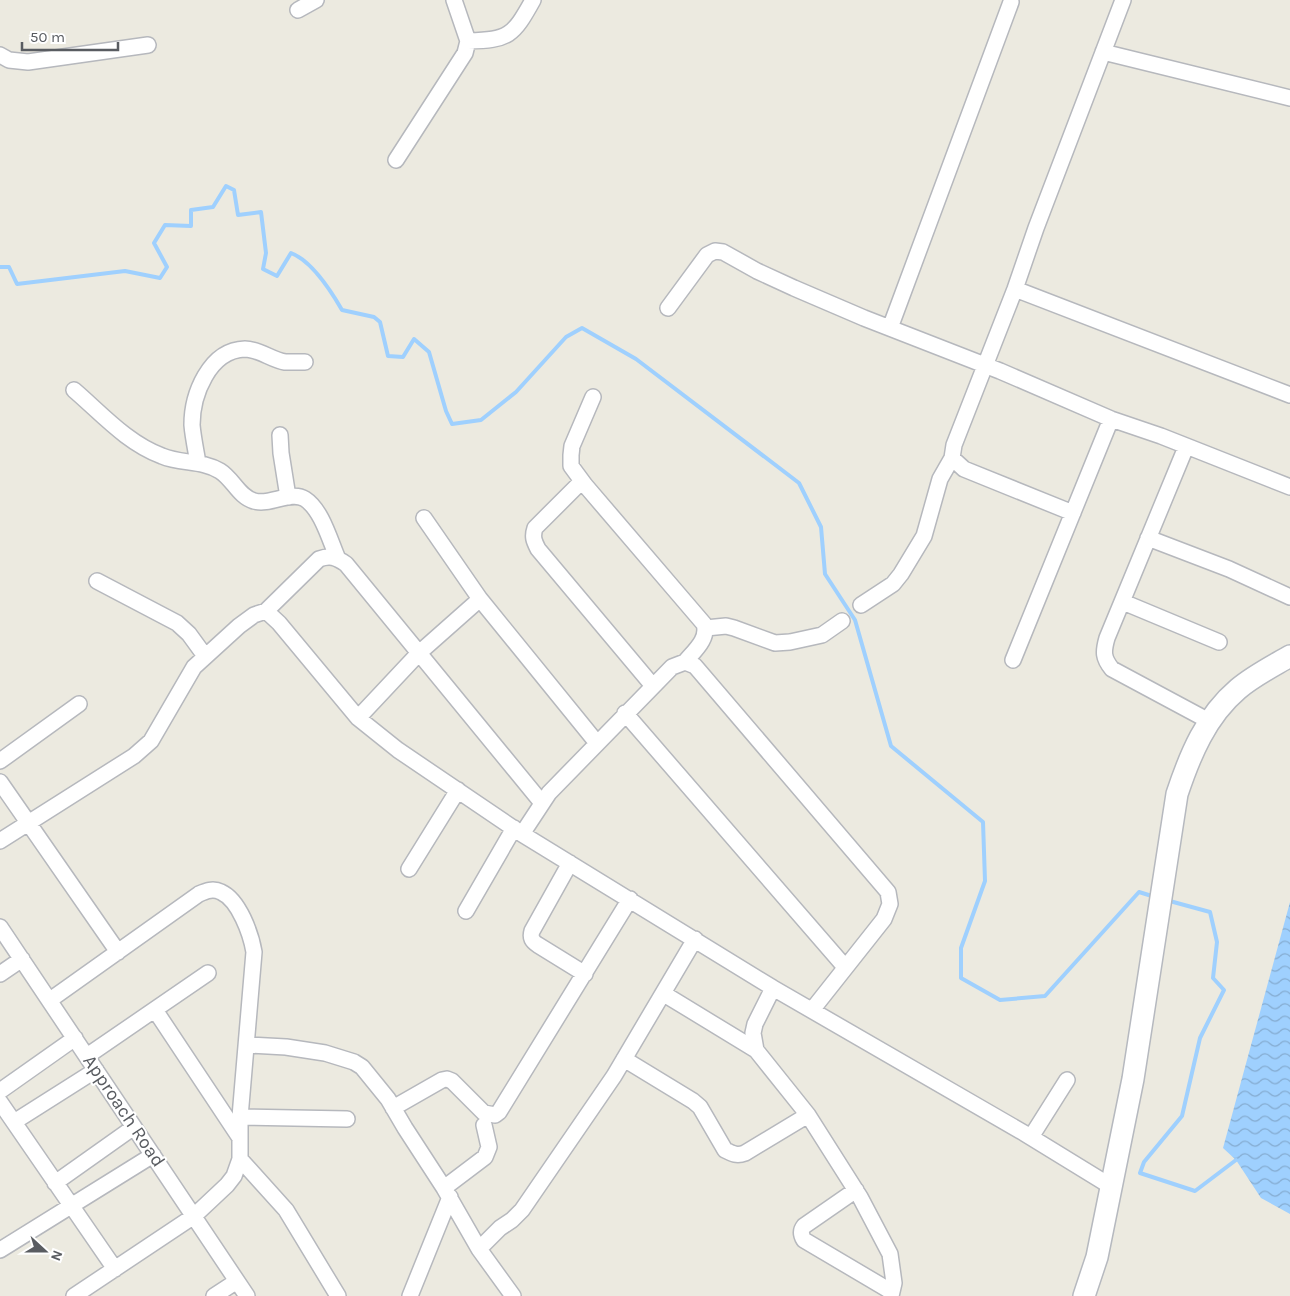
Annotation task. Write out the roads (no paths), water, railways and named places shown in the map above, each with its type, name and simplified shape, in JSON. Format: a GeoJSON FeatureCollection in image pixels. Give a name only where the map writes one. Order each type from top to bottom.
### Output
{"type":"FeatureCollection","features":[{"type":"Feature","properties":{"kind":"street"},"geometry":{"type":"LineString","coordinates":[[298,10],[316,0]]}},
{"type":"Feature","properties":{"kind":"street"},"geometry":{"type":"LineString","coordinates":[[396,160],[465,53],[468,40],[454,0]]}},
{"type":"Feature","properties":{"kind":"street"},"geometry":{"type":"LineString","coordinates":[[468,40],[494,40],[510,34],[533,0]]}},
{"type":"Feature","properties":{"kind":"street"},"geometry":{"type":"LineString","coordinates":[[861,605],[893,584],[924,536],[938,484],[952,458],[954,445],[1015,290],[1036,228],[1123,0]]}},
{"type":"Feature","properties":{"kind":"street"},"geometry":{"type":"LineString","coordinates":[[890,328],[1011,2]]}},
{"type":"Feature","properties":{"kind":"street"},"geometry":{"type":"LineString","coordinates":[[0,55],[9,60],[28,62],[148,45]]}},
{"type":"Feature","properties":{"kind":"street"},"geometry":{"type":"LineString","coordinates":[[1103,52],[1290,98]]}},
{"type":"Feature","properties":{"kind":"street"},"geometry":{"type":"LineString","coordinates":[[668,308],[707,255],[715,251],[732,256],[757,271],[794,288],[1111,419],[1161,436],[1186,448],[1290,487]]}},
{"type":"Feature","properties":{"kind":"street"},"geometry":{"type":"LineString","coordinates":[[1015,290],[1290,396]]}},
{"type":"Feature","properties":{"kind":"street"},"geometry":{"type":"LineString","coordinates":[[198,463],[192,426],[194,406],[200,385],[211,367],[223,356],[245,349],[285,362],[305,362]]}},
{"type":"Feature","properties":{"kind":"street"},"geometry":{"type":"LineString","coordinates":[[74,390],[136,444],[176,461],[207,465],[221,472],[248,500],[264,502],[297,496],[304,498],[312,504],[318,513],[338,559]]}},
{"type":"Feature","properties":{"kind":"street"},"geometry":{"type":"LineString","coordinates":[[466,911],[518,831],[549,793],[672,667],[685,662],[703,640],[706,628],[571,466],[572,446],[593,397]]}},
{"type":"Feature","properties":{"kind":"street"},"geometry":{"type":"LineString","coordinates":[[1013,660],[1111,419]]}},
{"type":"Feature","properties":{"kind":"street"},"geometry":{"type":"LineString","coordinates":[[280,435],[280,453],[288,498]]}},
{"type":"Feature","properties":{"kind":"street"},"geometry":{"type":"LineString","coordinates":[[1186,448],[1148,538],[1104,648],[1103,655],[1112,669],[1209,721]]}},
{"type":"Feature","properties":{"kind":"street"},"geometry":{"type":"LineString","coordinates":[[952,458],[964,469],[1073,513]]}},
{"type":"Feature","properties":{"kind":"street"},"geometry":{"type":"LineString","coordinates":[[582,481],[535,528],[533,540],[538,549],[653,686]]}},
{"type":"Feature","properties":{"kind":"street"},"geometry":{"type":"LineString","coordinates":[[424,518],[480,599],[597,743]]}},
{"type":"Feature","properties":{"kind":"street"},"geometry":{"type":"LineString","coordinates":[[1148,538],[1229,569],[1290,597]]}},
{"type":"Feature","properties":{"kind":"street"},"geometry":{"type":"LineString","coordinates":[[0,842],[134,756],[151,741],[184,681],[194,667],[254,615],[266,611],[319,559],[328,556],[346,564],[542,803]]}},
{"type":"Feature","properties":{"kind":"street"},"geometry":{"type":"LineString","coordinates":[[96,581],[177,623],[189,634],[205,656]]}},
{"type":"Feature","properties":{"kind":"street"},"geometry":{"type":"LineString","coordinates":[[358,718],[418,653],[480,599]]}},
{"type":"Feature","properties":{"kind":"street"},"geometry":{"type":"LineString","coordinates":[[1123,602],[1219,642]]}},
{"type":"Feature","properties":{"kind":"street"},"geometry":{"type":"LineString","coordinates":[[266,611],[279,623],[358,718],[398,750],[518,831],[774,988],[1031,1137],[1112,1187]]}},
{"type":"Feature","properties":{"kind":"street"},"geometry":{"type":"LineString","coordinates":[[706,628],[726,626],[775,643],[790,642],[822,635],[842,621]]}},
{"type":"Feature","properties":{"kind":"street"},"geometry":{"type":"LineString","coordinates":[[1084,1296],[1097,1257],[1133,1079],[1177,794],[1189,758],[1209,721],[1238,689],[1290,656]]}},
{"type":"Feature","properties":{"kind":"street"},"geometry":{"type":"LineString","coordinates":[[685,662],[695,666],[888,892],[890,904],[884,919],[812,1010]]}},
{"type":"Feature","properties":{"kind":"street"},"geometry":{"type":"LineString","coordinates":[[0,761],[79,704]]}},
{"type":"Feature","properties":{"kind":"street"},"geometry":{"type":"LineString","coordinates":[[625,714],[845,967]]}},
{"type":"Feature","properties":{"kind":"street"},"geometry":{"type":"LineString","coordinates":[[0,782],[118,952]]}},
{"type":"Feature","properties":{"kind":"street"},"geometry":{"type":"LineString","coordinates":[[409,869],[458,790]]}},
{"type":"Feature","properties":{"kind":"street"},"geometry":{"type":"LineString","coordinates":[[570,863],[531,936],[532,941],[538,946],[585,974]]}},
{"type":"Feature","properties":{"kind":"street"},"geometry":{"type":"LineString","coordinates":[[50,1000],[199,894],[210,890],[221,892],[229,898],[244,920],[251,935],[254,952],[240,1117],[240,1159],[234,1176],[194,1216],[74,1296]]}},
{"type":"Feature","properties":{"kind":"street"},"geometry":{"type":"LineString","coordinates":[[393,1108],[447,1079],[452,1081],[484,1112],[495,1115],[499,1112],[630,899]]}},
{"type":"Feature","properties":{"kind":"street","name":"Approach Road"},"geometry":{"type":"LineString","coordinates":[[0,927],[247,1296]]}},
{"type":"Feature","properties":{"kind":"street"},"geometry":{"type":"LineString","coordinates":[[479,1249],[522,1210],[614,1076],[696,939]]}},
{"type":"Feature","properties":{"kind":"street"},"geometry":{"type":"LineString","coordinates":[[0,974],[22,959]]}},
{"type":"Feature","properties":{"kind":"street"},"geometry":{"type":"LineString","coordinates":[[87,1056],[208,973]]}},
{"type":"Feature","properties":{"kind":"street"},"geometry":{"type":"LineString","coordinates":[[756,1050],[753,1033],[754,1024],[774,988]]}},
{"type":"Feature","properties":{"kind":"street"},"geometry":{"type":"LineString","coordinates":[[664,994],[756,1050],[808,1115],[856,1190],[890,1254],[894,1283],[891,1294],[804,1240],[802,1235],[801,1231],[804,1226],[856,1190]]}},
{"type":"Feature","properties":{"kind":"street"},"geometry":{"type":"LineString","coordinates":[[155,1010],[240,1138]]}},
{"type":"Feature","properties":{"kind":"street"},"geometry":{"type":"LineString","coordinates":[[0,1091],[75,1038]]}},
{"type":"Feature","properties":{"kind":"street"},"geometry":{"type":"LineString","coordinates":[[247,1045],[286,1047],[325,1053],[354,1062],[362,1067],[388,1099],[447,1193],[479,1249],[510,1295]]}},
{"type":"Feature","properties":{"kind":"street"},"geometry":{"type":"LineString","coordinates":[[624,1059],[700,1107],[725,1150],[732,1154],[739,1155],[745,1153],[808,1115]]}},
{"type":"Feature","properties":{"kind":"street"},"geometry":{"type":"LineString","coordinates":[[14,1122],[96,1070]]}},
{"type":"Feature","properties":{"kind":"street"},"geometry":{"type":"LineString","coordinates":[[1031,1137],[1066,1080]]}},
{"type":"Feature","properties":{"kind":"street"},"geometry":{"type":"LineString","coordinates":[[0,1102],[115,1269]]}},
{"type":"Feature","properties":{"kind":"street"},"geometry":{"type":"LineString","coordinates":[[240,1117],[347,1119]]}},
{"type":"Feature","properties":{"kind":"street"},"geometry":{"type":"LineString","coordinates":[[410,1296],[447,1193],[485,1158],[489,1148],[484,1125]]}},
{"type":"Feature","properties":{"kind":"street"},"geometry":{"type":"LineString","coordinates":[[55,1183],[134,1127]]}},
{"type":"Feature","properties":{"kind":"street"},"geometry":{"type":"LineString","coordinates":[[2,1245],[71,1206],[153,1154]]}},
{"type":"Feature","properties":{"kind":"street"},"geometry":{"type":"LineString","coordinates":[[240,1159],[286,1210],[338,1296]]}},
{"type":"Feature","properties":{"kind":"street"},"geometry":{"type":"LineString","coordinates":[[214,1296],[237,1281]]}},
{"type":"Feature","properties":{"kind":"water"},"geometry":{"type":"Polygon","coordinates":[[[1290,902],[1290,1214],[1261,1198],[1236,1160],[1223,1148],[1290,902]]]}},
{"type":"Feature","properties":{"kind":"waterway"},"geometry":{"type":"LineString","coordinates":[[0,267],[9,267],[17,284],[125,271],[160,278],[167,267],[154,243],[165,225],[191,226],[191,210],[213,207],[226,186],[234,190],[238,215],[261,212],[266,253],[263,269],[277,276],[291,253],[299,257],[313,270],[327,286],[342,310],[374,317],[380,322],[388,356],[403,357],[414,339],[429,352],[446,411],[452,424],[481,420],[516,392],[566,337],[582,328],[636,359],[799,483],[821,527],[825,574],[855,620],[891,746],[983,822],[985,881],[961,948],[961,978],[1000,1000],[1045,996],[1139,892],[1155,897]]}},
{"type":"Feature","properties":{"kind":"waterway"},"geometry":{"type":"LineString","coordinates":[[1166,900],[1210,912],[1217,942],[1213,978],[1224,990],[1200,1038],[1182,1116],[1144,1162],[1140,1173],[1195,1191],[1236,1160]]}}]}
